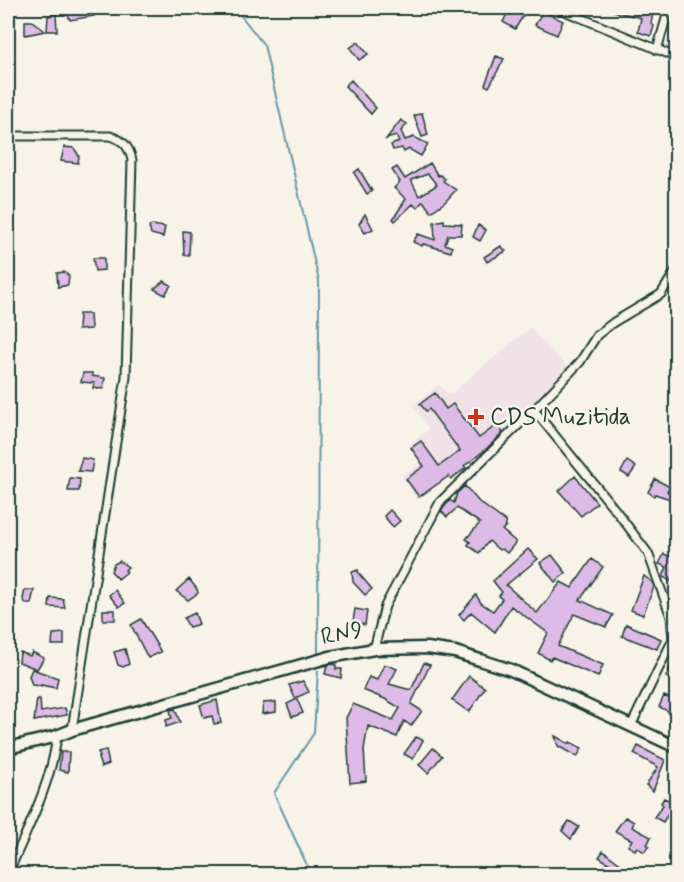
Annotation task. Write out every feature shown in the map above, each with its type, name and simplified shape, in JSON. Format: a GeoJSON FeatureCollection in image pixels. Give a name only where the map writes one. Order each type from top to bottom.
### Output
{"type":"FeatureCollection","features":[{"type":"Feature","properties":{"kind":"main road","name":"RN9"},"geometry":{"type":"LineString","coordinates":[[8,748],[330,657],[374,649],[427,648],[480,659],[511,670],[676,747]]}},
{"type":"Feature","properties":{"kind":"street"},"geometry":{"type":"LineString","coordinates":[[557,8],[676,57]]}},
{"type":"Feature","properties":{"kind":"street"},"geometry":{"type":"LineString","coordinates":[[657,50],[669,8]]}},
{"type":"Feature","properties":{"kind":"street"},"geometry":{"type":"LineString","coordinates":[[8,136],[110,136],[118,138],[127,146],[132,160],[126,377],[72,730]]}},
{"type":"Feature","properties":{"kind":"street"},"geometry":{"type":"LineString","coordinates":[[374,649],[385,606],[440,502],[580,362],[597,335],[660,294],[676,270]]}},
{"type":"Feature","properties":{"kind":"street"},"geometry":{"type":"LineString","coordinates":[[534,410],[648,553],[674,617],[673,639],[631,726]]}},
{"type":"Feature","properties":{"kind":"street"},"geometry":{"type":"LineString","coordinates":[[8,874],[42,797],[54,758],[57,736]]}},
{"type":"Feature","properties":{"kind":"shaded area","name":"CDS Muzitida"},"geometry":{"type":"Polygon","coordinates":[[[530,328],[576,376],[505,439],[417,500],[402,476],[421,463],[409,445],[429,429],[413,405],[439,385],[449,395],[530,328]]]}},
{"type":"Feature","properties":{"kind":"building"},"geometry":{"type":"Polygon","coordinates":[[[74,8],[82,8],[82,10],[89,8],[94,16],[70,20],[68,15],[74,8]]]}},
{"type":"Feature","properties":{"kind":"building"},"geometry":{"type":"Polygon","coordinates":[[[510,8],[528,8],[515,29],[503,22],[510,8]]]}},
{"type":"Feature","properties":{"kind":"building"},"geometry":{"type":"Polygon","coordinates":[[[609,8],[632,8],[653,13],[651,23],[654,26],[651,36],[638,32],[641,18],[609,10],[609,8]]]}},
{"type":"Feature","properties":{"kind":"building"},"geometry":{"type":"Polygon","coordinates":[[[543,11],[563,21],[557,35],[535,25],[543,11]]]}},
{"type":"Feature","properties":{"kind":"building"},"geometry":{"type":"Polygon","coordinates":[[[56,14],[57,31],[47,31],[48,16],[56,14]]]}},
{"type":"Feature","properties":{"kind":"building"},"geometry":{"type":"Polygon","coordinates":[[[25,21],[32,21],[45,31],[25,35],[25,21]]]}},
{"type":"Feature","properties":{"kind":"building"},"geometry":{"type":"Polygon","coordinates":[[[358,42],[368,54],[359,60],[350,48],[358,42]]]}},
{"type":"Feature","properties":{"kind":"building"},"geometry":{"type":"Polygon","coordinates":[[[496,56],[504,59],[489,87],[485,85],[496,56]]]}},
{"type":"Feature","properties":{"kind":"building"},"geometry":{"type":"Polygon","coordinates":[[[351,80],[376,108],[371,114],[345,86],[351,80]]]}},
{"type":"Feature","properties":{"kind":"building"},"geometry":{"type":"Polygon","coordinates":[[[422,113],[428,135],[422,137],[414,116],[422,113]]]}},
{"type":"Feature","properties":{"kind":"building"},"geometry":{"type":"Polygon","coordinates":[[[401,120],[407,124],[401,131],[405,140],[414,137],[428,144],[421,156],[409,149],[404,152],[402,148],[393,150],[391,145],[399,142],[396,136],[386,139],[401,120]]]}},
{"type":"Feature","properties":{"kind":"building"},"geometry":{"type":"Polygon","coordinates":[[[64,147],[74,148],[79,156],[78,163],[61,161],[64,147]]]}},
{"type":"Feature","properties":{"kind":"building"},"geometry":{"type":"Polygon","coordinates":[[[430,163],[438,176],[440,175],[445,179],[443,181],[456,190],[431,212],[423,201],[417,208],[413,204],[395,221],[393,219],[406,199],[394,188],[400,182],[392,170],[397,167],[405,179],[430,163]],[[428,174],[411,180],[419,196],[437,185],[428,174]]]}},
{"type":"Feature","properties":{"kind":"building"},"geometry":{"type":"Polygon","coordinates":[[[359,169],[372,191],[367,194],[354,173],[359,169]]]}},
{"type":"Feature","properties":{"kind":"building"},"geometry":{"type":"Polygon","coordinates":[[[365,214],[373,229],[365,233],[359,224],[365,214]]]}},
{"type":"Feature","properties":{"kind":"building"},"geometry":{"type":"Polygon","coordinates":[[[444,220],[444,223],[462,224],[461,235],[448,235],[445,244],[452,247],[451,252],[413,242],[418,234],[435,240],[434,222],[444,220]]]}},
{"type":"Feature","properties":{"kind":"building"},"geometry":{"type":"Polygon","coordinates":[[[152,225],[165,227],[163,237],[151,234],[149,227],[152,225]]]}},
{"type":"Feature","properties":{"kind":"building"},"geometry":{"type":"Polygon","coordinates":[[[478,225],[486,230],[480,241],[473,237],[478,225]]]}},
{"type":"Feature","properties":{"kind":"building"},"geometry":{"type":"Polygon","coordinates":[[[183,231],[190,232],[189,255],[184,255],[183,231]]]}},
{"type":"Feature","properties":{"kind":"building"},"geometry":{"type":"Polygon","coordinates":[[[501,246],[506,251],[487,262],[484,257],[501,246]]]}},
{"type":"Feature","properties":{"kind":"building"},"geometry":{"type":"Polygon","coordinates":[[[93,258],[104,258],[104,270],[95,271],[93,258]]]}},
{"type":"Feature","properties":{"kind":"building"},"geometry":{"type":"Polygon","coordinates":[[[64,272],[69,276],[68,285],[58,287],[57,273],[64,272]]]}},
{"type":"Feature","properties":{"kind":"building"},"geometry":{"type":"Polygon","coordinates":[[[164,281],[171,285],[165,295],[154,289],[164,281]]]}},
{"type":"Feature","properties":{"kind":"building"},"geometry":{"type":"Polygon","coordinates":[[[79,314],[90,314],[91,329],[78,330],[79,314]]]}},
{"type":"Feature","properties":{"kind":"building"},"geometry":{"type":"Polygon","coordinates":[[[83,373],[92,373],[92,376],[105,378],[103,389],[93,388],[94,383],[81,382],[83,373]]]}},
{"type":"Feature","properties":{"kind":"building"},"geometry":{"type":"Polygon","coordinates":[[[435,393],[446,409],[453,404],[479,438],[497,425],[503,433],[464,466],[466,468],[451,479],[449,476],[419,497],[406,479],[424,466],[411,448],[421,441],[439,466],[460,451],[429,409],[426,411],[420,404],[435,393]]]}},
{"type":"Feature","properties":{"kind":"building"},"geometry":{"type":"Polygon","coordinates":[[[82,458],[93,460],[91,472],[78,471],[82,458]]]}},
{"type":"Feature","properties":{"kind":"building"},"geometry":{"type":"Polygon","coordinates":[[[627,461],[636,467],[629,477],[621,472],[627,461]]]}},
{"type":"Feature","properties":{"kind":"building"},"geometry":{"type":"Polygon","coordinates":[[[575,476],[597,503],[581,516],[559,491],[575,476]]]}},
{"type":"Feature","properties":{"kind":"building"},"geometry":{"type":"Polygon","coordinates":[[[70,478],[80,479],[79,491],[68,491],[70,478]]]}},
{"type":"Feature","properties":{"kind":"building"},"geometry":{"type":"Polygon","coordinates":[[[655,479],[670,487],[667,491],[676,496],[676,501],[655,494],[654,496],[648,492],[655,479]]]}},
{"type":"Feature","properties":{"kind":"building"},"geometry":{"type":"Polygon","coordinates":[[[465,486],[479,502],[505,521],[506,526],[502,530],[516,542],[507,553],[502,549],[499,550],[489,541],[479,553],[468,545],[470,542],[466,539],[480,523],[457,508],[447,517],[441,511],[450,500],[454,503],[457,493],[465,486]]]}},
{"type":"Feature","properties":{"kind":"building"},"geometry":{"type":"Polygon","coordinates":[[[390,510],[400,521],[393,527],[384,516],[390,510]]]}},
{"type":"Feature","properties":{"kind":"building"},"geometry":{"type":"Polygon","coordinates":[[[528,549],[538,559],[506,585],[537,613],[561,582],[572,588],[592,559],[603,567],[580,600],[613,615],[606,627],[574,614],[558,646],[603,665],[598,677],[552,657],[550,660],[538,653],[548,633],[511,606],[495,632],[471,612],[464,620],[459,615],[476,595],[481,603],[493,611],[502,599],[499,596],[502,592],[493,581],[528,549]]]}},
{"type":"Feature","properties":{"kind":"building"},"geometry":{"type":"Polygon","coordinates":[[[664,554],[676,559],[676,584],[663,577],[667,567],[659,564],[664,554]]]}},
{"type":"Feature","properties":{"kind":"building"},"geometry":{"type":"Polygon","coordinates":[[[552,555],[566,573],[555,582],[540,563],[552,555]]]}},
{"type":"Feature","properties":{"kind":"building"},"geometry":{"type":"Polygon","coordinates":[[[120,561],[128,567],[125,570],[127,572],[118,579],[111,571],[114,564],[120,561]]]}},
{"type":"Feature","properties":{"kind":"building"},"geometry":{"type":"Polygon","coordinates":[[[358,570],[372,589],[365,595],[353,582],[352,572],[358,570]]]}},
{"type":"Feature","properties":{"kind":"building"},"geometry":{"type":"Polygon","coordinates":[[[644,576],[652,582],[654,587],[643,615],[631,610],[644,576]]]}},
{"type":"Feature","properties":{"kind":"building"},"geometry":{"type":"Polygon","coordinates":[[[189,579],[198,593],[188,600],[176,591],[189,579]]]}},
{"type":"Feature","properties":{"kind":"building"},"geometry":{"type":"Polygon","coordinates":[[[25,590],[34,590],[31,604],[26,604],[23,599],[25,590]]]}},
{"type":"Feature","properties":{"kind":"building"},"geometry":{"type":"Polygon","coordinates":[[[115,590],[125,603],[119,607],[109,595],[115,590]]]}},
{"type":"Feature","properties":{"kind":"building"},"geometry":{"type":"Polygon","coordinates":[[[50,598],[63,599],[65,608],[49,607],[50,598]]]}},
{"type":"Feature","properties":{"kind":"building"},"geometry":{"type":"Polygon","coordinates":[[[355,609],[367,611],[365,625],[353,622],[355,609]]]}},
{"type":"Feature","properties":{"kind":"building"},"geometry":{"type":"Polygon","coordinates":[[[103,610],[115,610],[115,620],[103,620],[103,610]]]}},
{"type":"Feature","properties":{"kind":"building"},"geometry":{"type":"Polygon","coordinates":[[[195,613],[199,624],[189,627],[184,618],[195,613]]]}},
{"type":"Feature","properties":{"kind":"building"},"geometry":{"type":"Polygon","coordinates":[[[141,619],[161,652],[148,658],[131,625],[141,619]]]}},
{"type":"Feature","properties":{"kind":"building"},"geometry":{"type":"Polygon","coordinates":[[[626,624],[661,639],[657,649],[622,636],[626,624]]]}},
{"type":"Feature","properties":{"kind":"building"},"geometry":{"type":"Polygon","coordinates":[[[64,633],[64,645],[52,645],[53,634],[64,633]]]}},
{"type":"Feature","properties":{"kind":"building"},"geometry":{"type":"Polygon","coordinates":[[[125,649],[129,664],[123,667],[118,665],[114,652],[125,649]]]}},
{"type":"Feature","properties":{"kind":"building"},"geometry":{"type":"Polygon","coordinates":[[[20,652],[30,656],[32,652],[44,658],[37,669],[19,662],[20,652]]]}},
{"type":"Feature","properties":{"kind":"building"},"geometry":{"type":"Polygon","coordinates":[[[676,653],[676,672],[672,680],[666,677],[676,653]]]}},
{"type":"Feature","properties":{"kind":"building"},"geometry":{"type":"Polygon","coordinates":[[[424,663],[430,665],[411,704],[422,711],[411,726],[404,721],[397,737],[368,726],[364,749],[366,781],[350,783],[346,718],[353,704],[393,720],[400,708],[363,690],[369,677],[377,680],[384,665],[387,665],[397,669],[389,684],[411,690],[424,663]]]}},
{"type":"Feature","properties":{"kind":"building"},"geometry":{"type":"Polygon","coordinates":[[[336,665],[336,669],[342,669],[341,678],[325,674],[327,666],[336,665]]]}},
{"type":"Feature","properties":{"kind":"building"},"geometry":{"type":"Polygon","coordinates":[[[32,669],[58,678],[56,688],[32,685],[29,676],[32,669]]]}},
{"type":"Feature","properties":{"kind":"building"},"geometry":{"type":"Polygon","coordinates":[[[469,676],[485,688],[469,712],[452,700],[469,676]]]}},
{"type":"Feature","properties":{"kind":"building"},"geometry":{"type":"Polygon","coordinates":[[[303,681],[309,692],[295,698],[289,685],[303,681]]]}},
{"type":"Feature","properties":{"kind":"building"},"geometry":{"type":"Polygon","coordinates":[[[664,696],[676,701],[676,715],[659,707],[664,696]]]}},
{"type":"Feature","properties":{"kind":"building"},"geometry":{"type":"Polygon","coordinates":[[[37,699],[40,699],[41,712],[65,708],[67,715],[34,721],[37,699]]]}},
{"type":"Feature","properties":{"kind":"building"},"geometry":{"type":"Polygon","coordinates":[[[297,699],[303,713],[292,717],[287,704],[297,699]]]}},
{"type":"Feature","properties":{"kind":"building"},"geometry":{"type":"Polygon","coordinates":[[[217,700],[221,723],[214,724],[212,716],[204,718],[200,705],[217,700]]]}},
{"type":"Feature","properties":{"kind":"building"},"geometry":{"type":"Polygon","coordinates":[[[276,702],[276,712],[262,714],[263,703],[276,702]]]}},
{"type":"Feature","properties":{"kind":"building"},"geometry":{"type":"Polygon","coordinates":[[[175,709],[180,722],[166,727],[166,720],[172,718],[170,710],[175,709]]]}},
{"type":"Feature","properties":{"kind":"building"},"geometry":{"type":"Polygon","coordinates":[[[555,736],[582,748],[577,757],[558,746],[555,736]]]}},
{"type":"Feature","properties":{"kind":"building"},"geometry":{"type":"Polygon","coordinates":[[[416,737],[423,740],[413,759],[404,754],[416,737]]]}},
{"type":"Feature","properties":{"kind":"building"},"geometry":{"type":"Polygon","coordinates":[[[638,746],[665,760],[653,791],[646,785],[658,767],[634,754],[638,746]]]}},
{"type":"Feature","properties":{"kind":"building"},"geometry":{"type":"Polygon","coordinates":[[[433,748],[442,756],[428,773],[419,765],[433,748]]]}},
{"type":"Feature","properties":{"kind":"building"},"geometry":{"type":"Polygon","coordinates":[[[106,750],[109,764],[101,767],[98,752],[106,750]]]}},
{"type":"Feature","properties":{"kind":"building"},"geometry":{"type":"Polygon","coordinates":[[[61,752],[69,752],[68,772],[59,770],[61,752]]]}},
{"type":"Feature","properties":{"kind":"building"},"geometry":{"type":"Polygon","coordinates":[[[664,798],[675,803],[663,822],[654,817],[663,805],[661,803],[664,798]]]}},
{"type":"Feature","properties":{"kind":"building"},"geometry":{"type":"Polygon","coordinates":[[[625,817],[634,822],[632,827],[651,837],[647,845],[649,846],[644,852],[637,847],[635,850],[628,846],[632,840],[615,831],[625,817]]]}},
{"type":"Feature","properties":{"kind":"building"},"geometry":{"type":"Polygon","coordinates":[[[569,821],[579,827],[571,839],[562,831],[569,821]]]}},
{"type":"Feature","properties":{"kind":"building"},"geometry":{"type":"Polygon","coordinates":[[[603,851],[619,863],[616,868],[599,857],[603,851]]]}},
{"type":"Feature","properties":{"kind":"waterway"},"geometry":{"type":"LineString","coordinates":[[235,8],[264,45],[319,281],[318,652]]}},
{"type":"Feature","properties":{"kind":"waterway"},"geometry":{"type":"LineString","coordinates":[[311,874],[274,793],[314,733],[318,671]]}},
{"type":"Feature","properties":{"kind":"place","name":"CDS Muzitida"},"geometry":{"type":"Point","coordinates":[476,417]}}]}
